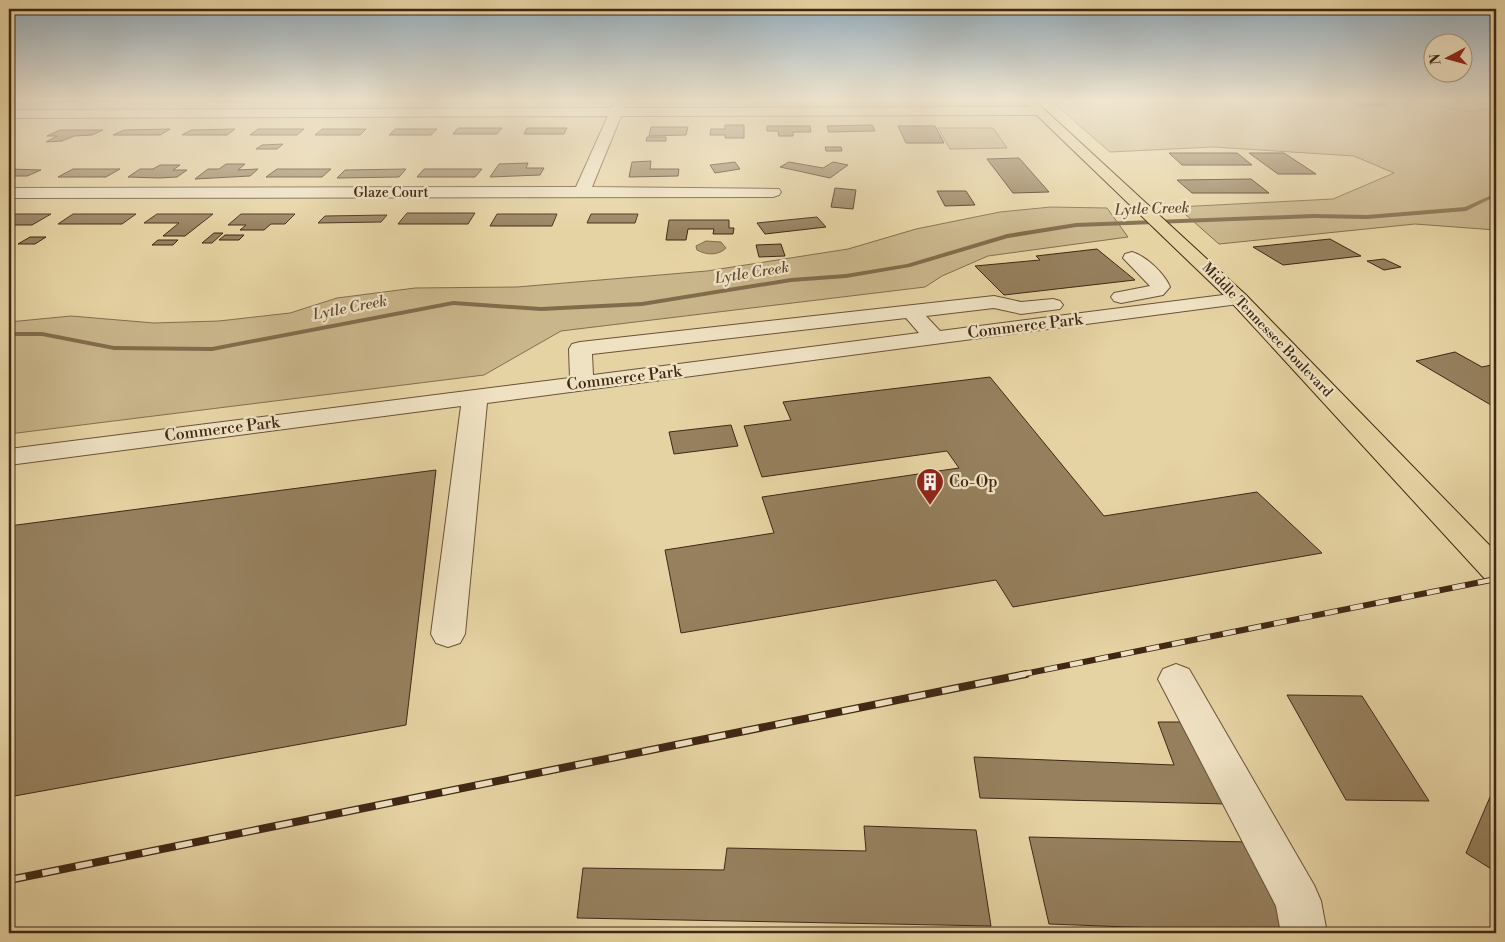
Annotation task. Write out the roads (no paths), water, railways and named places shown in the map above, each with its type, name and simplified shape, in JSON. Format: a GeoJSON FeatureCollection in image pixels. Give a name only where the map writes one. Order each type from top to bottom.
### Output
{"type":"FeatureCollection","features":[{"type":"Feature","properties":{"kind":"main road","name":"Middle Tennessee Boulevard"},"geometry":{"type":"LineString","coordinates":[[1074,144],[1239,299],[1496,571]]}},
{"type":"Feature","properties":{"kind":"street"},"geometry":{"type":"LineString","coordinates":[[582,192],[603,144]]}},
{"type":"Feature","properties":{"kind":"street","name":"Glaze Court"},"geometry":{"type":"LineString","coordinates":[[9,193],[773,192]]}},
{"type":"Feature","properties":{"kind":"street"},"geometry":{"type":"LineString","coordinates":[[582,383],[580,349],[994,302],[1020,308],[1099,300],[1156,291],[1160,287],[1158,281],[1132,258]]}},
{"type":"Feature","properties":{"kind":"street","name":"Commerce Park"},"geometry":{"type":"LineString","coordinates":[[9,457],[1239,299]]}},
{"type":"Feature","properties":{"kind":"street"},"geometry":{"type":"LineString","coordinates":[[1099,300],[1119,314]]}},
{"type":"Feature","properties":{"kind":"street"},"geometry":{"type":"LineString","coordinates":[[911,311],[934,338]]}},
{"type":"Feature","properties":{"kind":"street"},"geometry":{"type":"LineString","coordinates":[[448,634],[475,397]]}},
{"type":"Feature","properties":{"kind":"street"},"geometry":{"type":"LineString","coordinates":[[1176,679],[1298,901],[1304,933]]}},
{"type":"Feature","properties":{"kind":"waterway","name":"Lytle Creek"},"geometry":{"type":"LineString","coordinates":[[9,334],[42,334],[114,348],[212,349],[453,303],[541,309],[642,304],[791,280],[846,276],[908,266],[1007,236],[1076,225],[1313,216],[1367,217],[1466,209],[1496,194]]}},
{"type":"Feature","properties":{"kind":"railway"},"geometry":{"type":"LineString","coordinates":[[1019,675],[1496,579]]}},
{"type":"Feature","properties":{"kind":"railway"},"geometry":{"type":"LineString","coordinates":[[9,880],[1026,674]]}},
{"type":"Feature","properties":{"kind":"place","name":"Co-Op"},"geometry":{"type":"Point","coordinates":[930,506]}}]}
